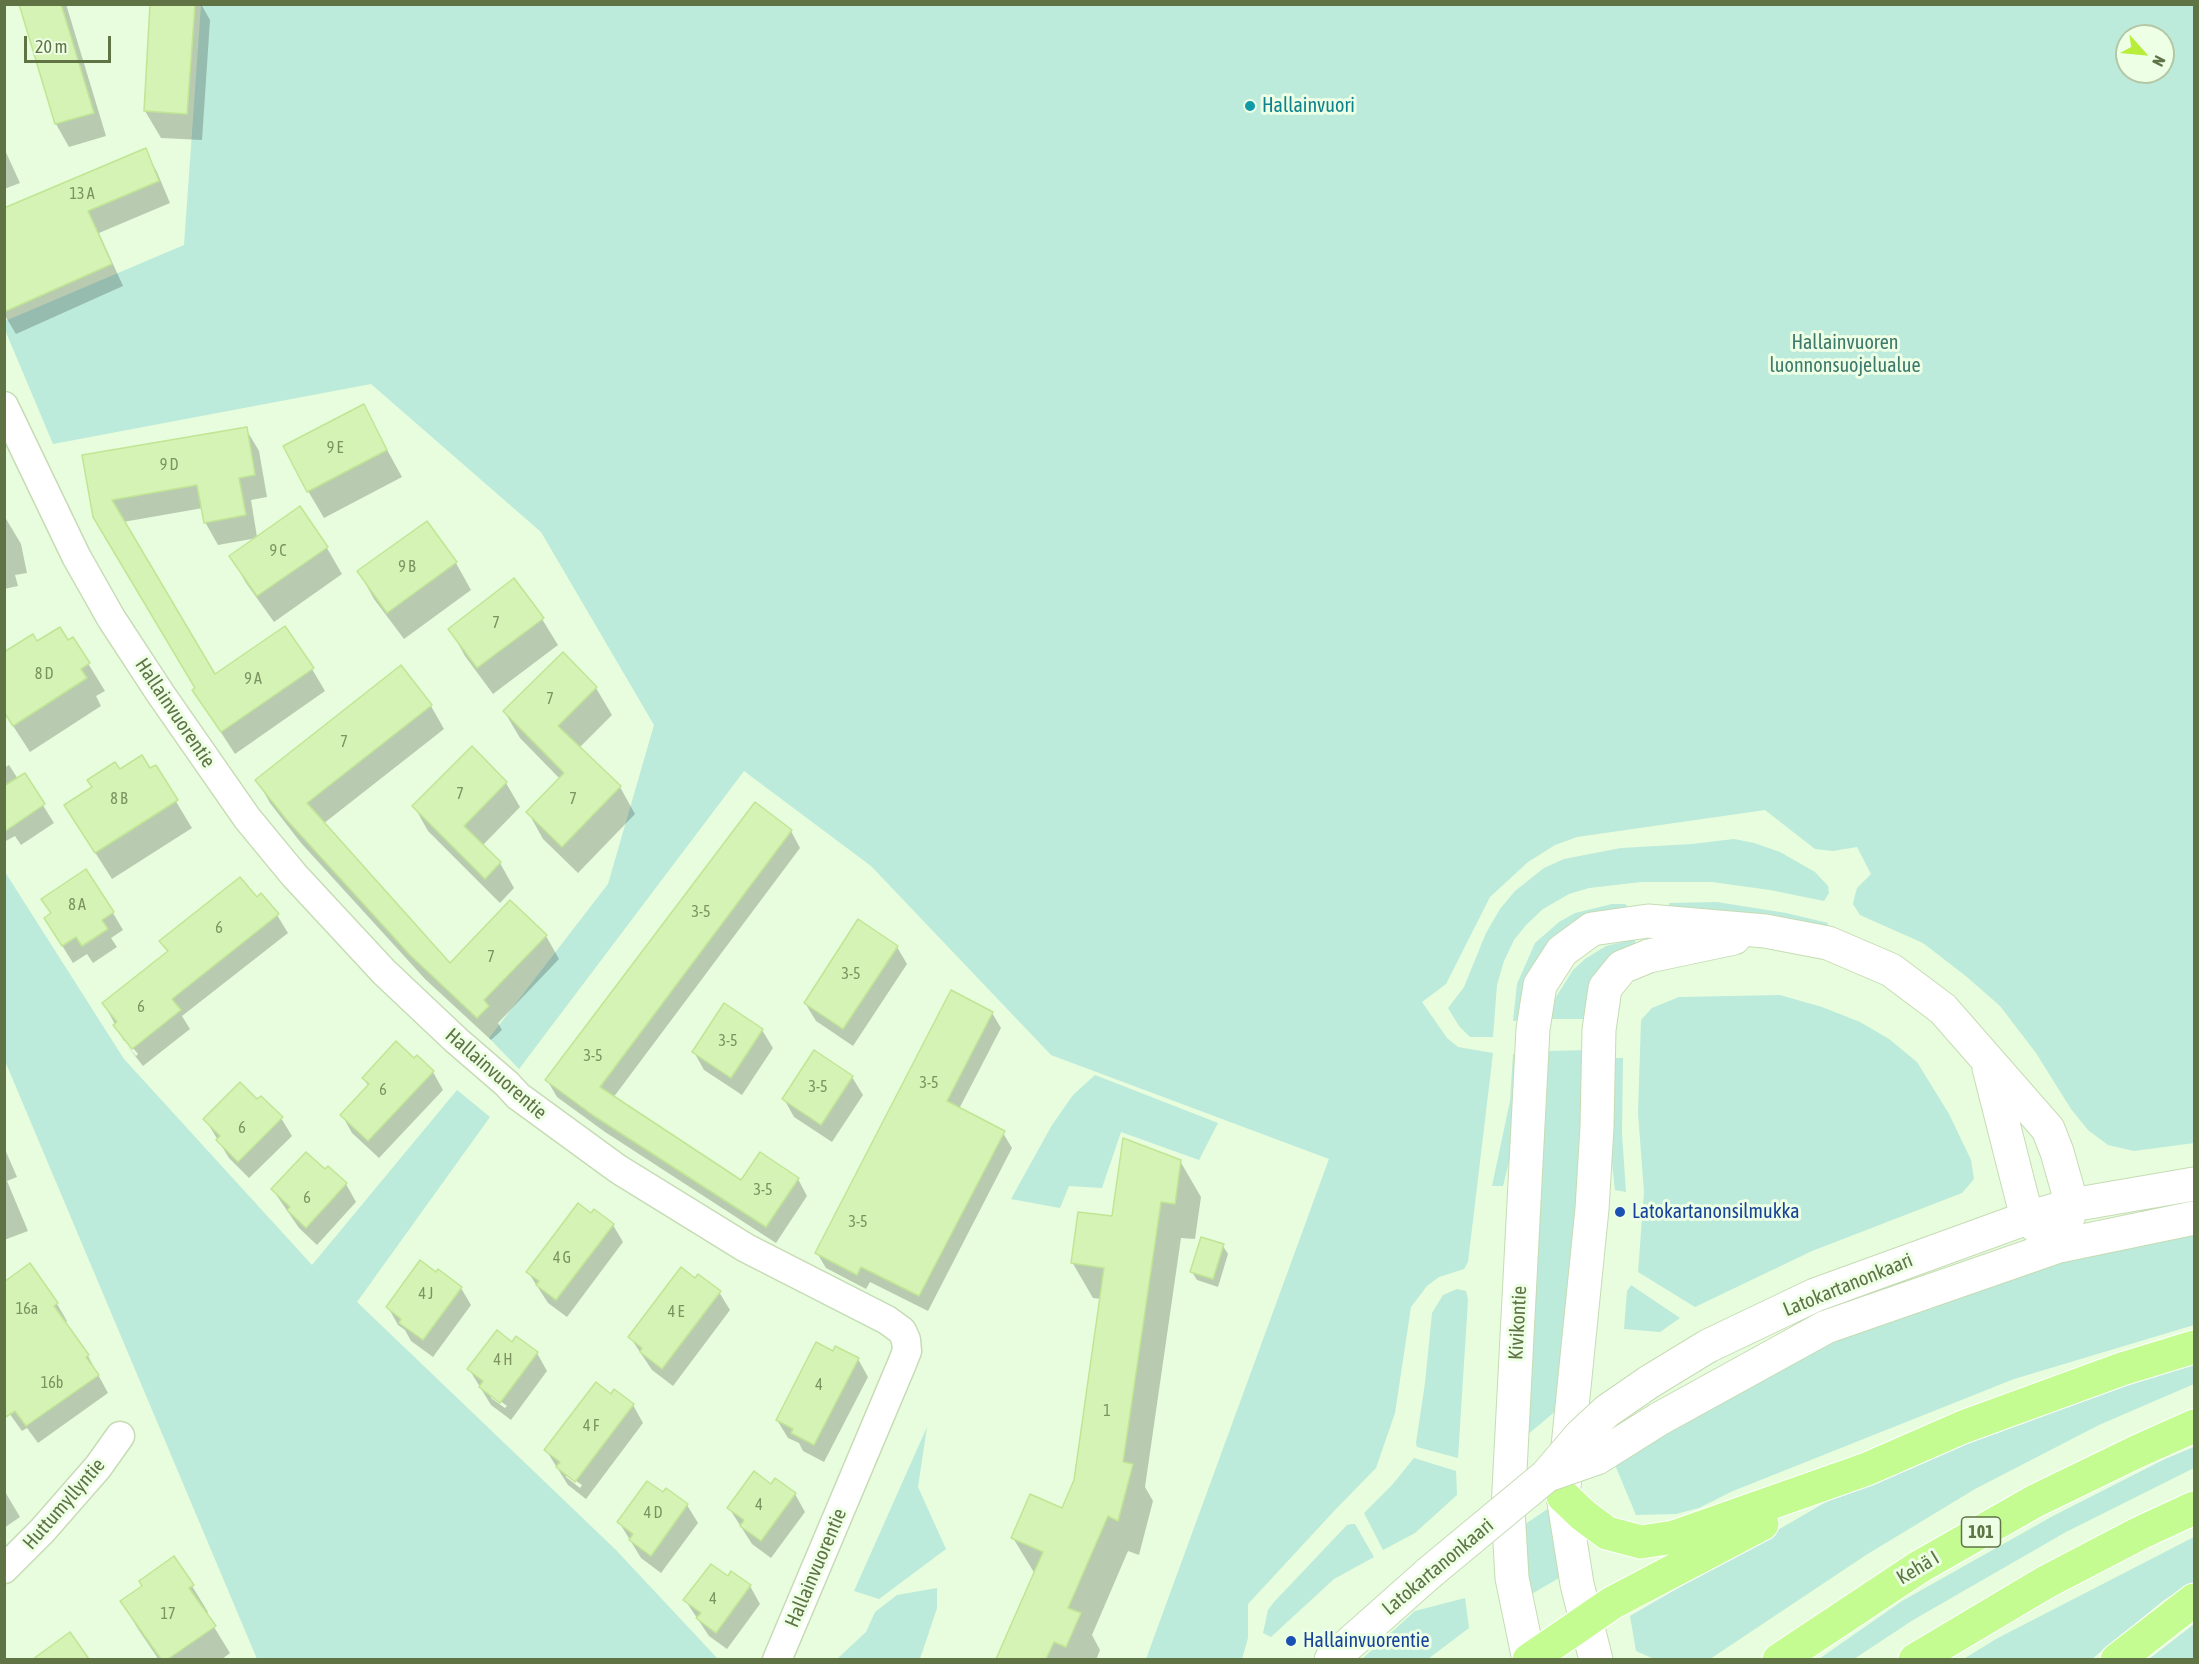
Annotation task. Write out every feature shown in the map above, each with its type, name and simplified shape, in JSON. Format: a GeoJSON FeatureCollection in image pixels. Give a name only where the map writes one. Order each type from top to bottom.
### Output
{"type":"FeatureCollection","features":[{"type":"Feature","properties":{"kind":"highway"},"geometry":{"type":"LineString","coordinates":[[1529,1659],[1584,1620],[1637,1589],[1867,1469],[1963,1427],[2122,1369],[2194,1347]]}},
{"type":"Feature","properties":{"kind":"highway","name":"Kehä I"},"geometry":{"type":"LineString","coordinates":[[1779,1659],[1919,1567],[2035,1502],[2194,1426]]}},
{"type":"Feature","properties":{"kind":"highway"},"geometry":{"type":"LineString","coordinates":[[1555,1486],[1583,1515],[1607,1533],[1641,1542],[1674,1537],[1867,1469]]}},
{"type":"Feature","properties":{"kind":"highway"},"geometry":{"type":"LineString","coordinates":[[1915,1659],[2046,1582],[2194,1508]]}},
{"type":"Feature","properties":{"kind":"highway"},"geometry":{"type":"LineString","coordinates":[[2117,1659],[2194,1600]]}},
{"type":"Feature","properties":{"kind":"street","name":"Hallainvuorentie"},"geometry":{"type":"LineString","coordinates":[[6,414],[76,556],[111,618],[160,693],[247,818],[294,875],[384,972],[518,1096],[609,1162],[746,1248],[887,1320],[902,1331],[907,1351],[902,1366],[777,1659]]}},
{"type":"Feature","properties":{"kind":"street","name":"Kivikontie"},"geometry":{"type":"LineString","coordinates":[[1529,1659],[1512,1578],[1508,1509],[1533,1029],[1540,985],[1562,951],[1592,929],[1648,921],[1765,931]]}},
{"type":"Feature","properties":{"kind":"street"},"geometry":{"type":"LineString","coordinates":[[1596,1659],[1584,1620],[1555,1486],[1592,1209],[1599,1030],[1605,988],[1622,967],[1649,956],[1765,931],[1828,943],[1891,970],[1943,1009],[2048,1129],[2072,1205],[2059,1246],[2027,1218],[1987,1060]]}},
{"type":"Feature","properties":{"kind":"street","name":"Latokartanonkaari"},"geometry":{"type":"LineString","coordinates":[[1555,1486],[1581,1435],[1649,1382],[1708,1346],[1815,1295],[2027,1218],[2072,1205],[2194,1184]]}},
{"type":"Feature","properties":{"kind":"street","name":"Latokartanonkaari"},"geometry":{"type":"LineString","coordinates":[[1331,1659],[1429,1573],[1555,1486],[1659,1419],[1826,1327],[2059,1246],[2194,1218]]}},
{"type":"Feature","properties":{"kind":"street","name":"Huttumyllyntie"},"geometry":{"type":"LineString","coordinates":[[4,1569],[98,1467],[120,1436]]}},
{"type":"Feature","properties":{"kind":"green space","name":"Hallainvuoren luonnonsuojelualue"},"geometry":{"type":"Polygon","coordinates":[[[201,5],[2194,5],[2194,1143],[2134,1151],[2108,1145],[2088,1130],[2071,1109],[2036,1053],[2000,1006],[1923,943],[1860,915],[1853,904],[1855,895],[1857,888],[1871,874],[1857,847],[1833,851],[1815,849],[1765,810],[1577,837],[1555,845],[1528,862],[1490,897],[1446,984],[1422,1002],[1447,1038],[1458,1047],[1493,1053],[1468,1262],[1464,1269],[1439,1277],[1427,1286],[1411,1307],[1395,1413],[1376,1468],[1248,1604],[1248,1638],[1242,1659],[1146,1659],[1329,1159],[1051,1055],[871,866],[744,771],[519,1069],[489,1038],[608,884],[654,725],[541,532],[371,384],[53,444],[5,330],[5,321],[184,245],[201,5]]]}},
{"type":"Feature","properties":{"kind":"green space"},"geometry":{"type":"Polygon","coordinates":[[[1734,839],[1780,852],[1815,872],[1828,886],[1829,893],[1824,901],[1770,890],[1712,882],[1641,882],[1589,888],[1569,894],[1543,909],[1514,940],[1504,961],[1497,985],[1493,1037],[1470,1037],[1459,1026],[1448,1008],[1464,987],[1486,933],[1500,909],[1515,891],[1544,868],[1564,859],[1621,848],[1734,839]]]}},
{"type":"Feature","properties":{"kind":"green space"},"geometry":{"type":"Polygon","coordinates":[[[5,872],[124,1059],[312,1265],[457,1090],[490,1117],[357,1302],[616,1550],[718,1659],[257,1659],[5,1061],[5,872]]]}},
{"type":"Feature","properties":{"kind":"green space"},"geometry":{"type":"Polygon","coordinates":[[[1717,902],[1786,913],[1828,923],[1826,929],[1669,914],[1669,903],[1717,902]]]}},
{"type":"Feature","properties":{"kind":"green space"},"geometry":{"type":"Polygon","coordinates":[[[1612,904],[1625,904],[1636,914],[1609,916],[1525,1020],[1513,1021],[1517,984],[1535,943],[1559,922],[1575,913],[1612,904]]]}},
{"type":"Feature","properties":{"kind":"green space"},"geometry":{"type":"Polygon","coordinates":[[[1635,939],[1636,949],[1613,957],[1597,971],[1593,978],[1587,1019],[1550,1019],[1556,997],[1573,970],[1585,959],[1606,946],[1635,939]]]}},
{"type":"Feature","properties":{"kind":"green space"},"geometry":{"type":"Polygon","coordinates":[[[1780,995],[1822,1007],[1860,1022],[1889,1039],[1917,1062],[1949,1114],[1971,1160],[1974,1179],[1962,1193],[1812,1251],[1695,1307],[1638,1272],[1644,1192],[1638,1113],[1641,1020],[1652,1008],[1679,997],[1780,995]]]}},
{"type":"Feature","properties":{"kind":"green space"},"geometry":{"type":"Polygon","coordinates":[[[1589,1050],[1580,1205],[1557,1410],[1521,1440],[1546,1113],[1548,1051],[1589,1050]]]}},
{"type":"Feature","properties":{"kind":"green space"},"geometry":{"type":"Polygon","coordinates":[[[1513,1054],[1524,1055],[1520,1118],[1503,1186],[1492,1186],[1510,1101],[1513,1054]]]}},
{"type":"Feature","properties":{"kind":"green space"},"geometry":{"type":"Polygon","coordinates":[[[1611,1058],[1623,1058],[1622,1134],[1626,1192],[1615,1190],[1609,1135],[1611,1058]]]}},
{"type":"Feature","properties":{"kind":"green space"},"geometry":{"type":"Polygon","coordinates":[[[1095,1075],[1218,1123],[1199,1160],[1121,1132],[1102,1188],[1069,1186],[1060,1208],[1011,1199],[1052,1125],[1073,1095],[1095,1075]]]}},
{"type":"Feature","properties":{"kind":"green space"},"geometry":{"type":"Polygon","coordinates":[[[2194,1230],[2194,1325],[2014,1379],[1733,1491],[1699,1508],[1676,1514],[1636,1515],[1615,1465],[1667,1431],[1805,1355],[1919,1306],[2033,1268],[2194,1230]]]}},
{"type":"Feature","properties":{"kind":"green space"},"geometry":{"type":"Polygon","coordinates":[[[1631,1285],[1680,1318],[1660,1332],[1624,1329],[1627,1291],[1631,1285]]]}},
{"type":"Feature","properties":{"kind":"green space"},"geometry":{"type":"Polygon","coordinates":[[[1457,1289],[1466,1291],[1468,1300],[1458,1458],[1417,1447],[1416,1443],[1432,1313],[1443,1295],[1457,1289]]]}},
{"type":"Feature","properties":{"kind":"green space"},"geometry":{"type":"Polygon","coordinates":[[[2194,1358],[2194,1384],[2099,1425],[1975,1489],[1866,1555],[1710,1659],[1654,1659],[1636,1651],[1630,1616],[1826,1502],[1997,1426],[2194,1358]]]}},
{"type":"Feature","properties":{"kind":"green space"},"geometry":{"type":"Polygon","coordinates":[[[927,1427],[918,1487],[946,1549],[879,1599],[854,1591],[927,1427]]]}},
{"type":"Feature","properties":{"kind":"green space"},"geometry":{"type":"Polygon","coordinates":[[[2194,1447],[2194,1468],[2066,1532],[1913,1620],[1854,1659],[1819,1659],[1902,1601],[2053,1516],[2165,1459],[2194,1447]]]}},
{"type":"Feature","properties":{"kind":"green space"},"geometry":{"type":"Polygon","coordinates":[[[1414,1458],[1456,1471],[1457,1495],[1415,1533],[1383,1550],[1364,1513],[1392,1485],[1414,1458]]]}},
{"type":"Feature","properties":{"kind":"green space"},"geometry":{"type":"Polygon","coordinates":[[[1555,1504],[1564,1575],[1530,1595],[1521,1527],[1555,1504]]]}},
{"type":"Feature","properties":{"kind":"green space"},"geometry":{"type":"Polygon","coordinates":[[[1355,1524],[1374,1557],[1334,1579],[1271,1637],[1263,1633],[1268,1610],[1274,1602],[1347,1525],[1355,1524]]]}},
{"type":"Feature","properties":{"kind":"green space"},"geometry":{"type":"Polygon","coordinates":[[[2194,1537],[2194,1582],[2164,1600],[2092,1659],[1962,1660],[1996,1639],[2194,1537]]]}},
{"type":"Feature","properties":{"kind":"green space"},"geometry":{"type":"Polygon","coordinates":[[[937,1588],[937,1608],[920,1659],[837,1659],[866,1632],[875,1612],[897,1595],[937,1588]]]}},
{"type":"Feature","properties":{"kind":"green space"},"geometry":{"type":"Polygon","coordinates":[[[1465,1598],[1469,1628],[1428,1659],[1362,1659],[1415,1611],[1465,1598]]]}},
{"type":"Feature","properties":{"kind":"green space"},"geometry":{"type":"Polygon","coordinates":[[[2193,1625],[2194,1659],[2149,1659],[2193,1625]]]}},
{"type":"Feature","properties":{"kind":"building"},"geometry":{"type":"Polygon","coordinates":[[[19,4],[61,4],[94,113],[55,124],[19,4]]]}},
{"type":"Feature","properties":{"kind":"building"},"geometry":{"type":"Polygon","coordinates":[[[150,4],[195,4],[187,114],[144,111],[150,4]]]}},
{"type":"Feature","properties":{"kind":"building"},"geometry":{"type":"Polygon","coordinates":[[[146,148],[159,181],[88,211],[112,264],[4,312],[4,208],[146,148]]]}},
{"type":"Feature","properties":{"kind":"building"},"geometry":{"type":"Polygon","coordinates":[[[364,404],[387,450],[307,492],[283,446],[364,404]]]}},
{"type":"Feature","properties":{"kind":"building"},"geometry":{"type":"Polygon","coordinates":[[[247,427],[255,475],[239,478],[246,515],[204,523],[197,485],[112,500],[215,674],[285,626],[314,668],[221,732],[192,690],[195,688],[93,517],[82,455],[247,427]]]}},
{"type":"Feature","properties":{"kind":"building"},"geometry":{"type":"Polygon","coordinates":[[[300,506],[328,547],[257,596],[229,556],[300,506]]]}},
{"type":"Feature","properties":{"kind":"building"},"geometry":{"type":"Polygon","coordinates":[[[427,521],[457,562],[387,613],[357,571],[427,521]]]}},
{"type":"Feature","properties":{"kind":"building"},"geometry":{"type":"Polygon","coordinates":[[[514,578],[544,618],[477,668],[448,629],[514,578]]]}},
{"type":"Feature","properties":{"kind":"building"},"geometry":{"type":"Polygon","coordinates":[[[60,627],[68,640],[73,637],[90,663],[81,669],[87,678],[13,726],[4,712],[4,652],[33,634],[37,641],[60,627]]]}},
{"type":"Feature","properties":{"kind":"building"},"geometry":{"type":"Polygon","coordinates":[[[563,652],[597,687],[558,726],[621,786],[562,847],[526,812],[564,773],[503,711],[563,652]]]}},
{"type":"Feature","properties":{"kind":"building"},"geometry":{"type":"Polygon","coordinates":[[[401,665],[432,705],[307,803],[450,963],[510,900],[547,935],[484,1000],[489,1006],[477,1018],[410,955],[286,819],[255,780],[401,665]]]}},
{"type":"Feature","properties":{"kind":"building"},"geometry":{"type":"Polygon","coordinates":[[[472,746],[507,782],[464,826],[501,862],[485,879],[412,806],[472,746]]]}},
{"type":"Feature","properties":{"kind":"building"},"geometry":{"type":"Polygon","coordinates":[[[142,755],[150,768],[156,765],[178,800],[95,853],[64,805],[92,787],[87,780],[115,762],[120,769],[142,755]]]}},
{"type":"Feature","properties":{"kind":"building"},"geometry":{"type":"Polygon","coordinates":[[[25,773],[45,804],[4,832],[4,786],[25,773]]]}},
{"type":"Feature","properties":{"kind":"building"},"geometry":{"type":"Polygon","coordinates":[[[755,802],[792,830],[600,1087],[741,1180],[760,1152],[799,1178],[766,1227],[594,1116],[545,1080],[755,802]]]}},
{"type":"Feature","properties":{"kind":"building"},"geometry":{"type":"Polygon","coordinates":[[[86,869],[114,912],[102,920],[108,929],[82,946],[76,937],[62,946],[44,918],[51,913],[41,899],[86,869]]]}},
{"type":"Feature","properties":{"kind":"building"},"geometry":{"type":"Polygon","coordinates":[[[240,877],[257,897],[261,893],[279,914],[172,999],[181,1010],[132,1049],[113,1025],[117,1022],[102,1003],[168,951],[159,941],[240,877]]]}},
{"type":"Feature","properties":{"kind":"building"},"geometry":{"type":"Polygon","coordinates":[[[858,919],[898,946],[843,1029],[804,1003],[858,919]]]}},
{"type":"Feature","properties":{"kind":"building"},"geometry":{"type":"Polygon","coordinates":[[[951,990],[993,1012],[947,1101],[1005,1131],[919,1296],[861,1267],[857,1275],[815,1253],[951,990]]]}},
{"type":"Feature","properties":{"kind":"building"},"geometry":{"type":"Polygon","coordinates":[[[724,1003],[763,1029],[731,1078],[692,1052],[724,1003]]]}},
{"type":"Feature","properties":{"kind":"building"},"geometry":{"type":"Polygon","coordinates":[[[396,1041],[414,1058],[417,1055],[434,1071],[368,1141],[340,1115],[369,1084],[362,1078],[396,1041]]]}},
{"type":"Feature","properties":{"kind":"building"},"geometry":{"type":"Polygon","coordinates":[[[814,1050],[853,1076],[821,1125],[782,1099],[814,1050]]]}},
{"type":"Feature","properties":{"kind":"building"},"geometry":{"type":"Polygon","coordinates":[[[240,1082],[257,1099],[261,1096],[283,1117],[238,1162],[216,1140],[220,1136],[203,1119],[240,1082]]]}},
{"type":"Feature","properties":{"kind":"building"},"geometry":{"type":"Polygon","coordinates":[[[1123,1138],[1181,1160],[1175,1204],[1161,1202],[1123,1462],[1133,1464],[1118,1521],[1108,1516],[1068,1608],[1081,1613],[1066,1647],[1054,1642],[1046,1659],[996,1659],[1043,1552],[1011,1538],[1030,1494],[1062,1508],[1074,1480],[1104,1268],[1071,1263],[1078,1212],[1112,1216],[1123,1138]]]}},
{"type":"Feature","properties":{"kind":"building"},"geometry":{"type":"Polygon","coordinates":[[[306,1152],[325,1169],[328,1166],[347,1183],[306,1228],[287,1210],[290,1207],[271,1189],[306,1152]]]}},
{"type":"Feature","properties":{"kind":"building"},"geometry":{"type":"Polygon","coordinates":[[[578,1203],[591,1213],[594,1209],[614,1224],[556,1300],[536,1285],[539,1281],[526,1272],[578,1203]]]}},
{"type":"Feature","properties":{"kind":"building"},"geometry":{"type":"Polygon","coordinates":[[[1201,1237],[1224,1244],[1213,1279],[1190,1272],[1201,1237]]]}},
{"type":"Feature","properties":{"kind":"building"},"geometry":{"type":"Polygon","coordinates":[[[420,1260],[436,1272],[438,1269],[462,1287],[423,1340],[399,1323],[401,1319],[386,1307],[420,1260]]]}},
{"type":"Feature","properties":{"kind":"building"},"geometry":{"type":"Polygon","coordinates":[[[30,1263],[58,1303],[54,1306],[89,1355],[86,1357],[99,1375],[26,1426],[15,1411],[4,1418],[4,1282],[30,1263]]]}},
{"type":"Feature","properties":{"kind":"building"},"geometry":{"type":"Polygon","coordinates":[[[681,1267],[695,1278],[698,1274],[721,1291],[662,1369],[640,1352],[642,1348],[628,1337],[681,1267]]]}},
{"type":"Feature","properties":{"kind":"building"},"geometry":{"type":"Polygon","coordinates":[[[497,1330],[512,1342],[516,1336],[538,1352],[500,1403],[479,1387],[483,1381],[467,1369],[497,1330]]]}},
{"type":"Feature","properties":{"kind":"building"},"geometry":{"type":"Polygon","coordinates":[[[816,1342],[833,1351],[835,1346],[859,1358],[814,1445],[791,1433],[793,1429],[776,1420],[816,1342]]]}},
{"type":"Feature","properties":{"kind":"building"},"geometry":{"type":"Polygon","coordinates":[[[596,1382],[611,1394],[614,1389],[634,1404],[575,1482],[556,1467],[560,1462],[544,1450],[596,1382]]]}},
{"type":"Feature","properties":{"kind":"building"},"geometry":{"type":"Polygon","coordinates":[[[754,1471],[771,1484],[775,1478],[796,1493],[761,1541],[740,1526],[744,1520],[727,1508],[754,1471]]]}},
{"type":"Feature","properties":{"kind":"building"},"geometry":{"type":"Polygon","coordinates":[[[647,1481],[663,1492],[666,1488],[688,1504],[651,1556],[629,1540],[633,1534],[617,1522],[647,1481]]]}},
{"type":"Feature","properties":{"kind":"building"},"geometry":{"type":"Polygon","coordinates":[[[174,1556],[194,1585],[189,1588],[216,1626],[168,1659],[161,1659],[120,1601],[142,1586],[139,1581],[174,1556]]]}},
{"type":"Feature","properties":{"kind":"building"},"geometry":{"type":"Polygon","coordinates":[[[711,1564],[728,1576],[731,1571],[751,1585],[716,1633],[696,1618],[701,1613],[683,1600],[711,1564]]]}},
{"type":"Feature","properties":{"kind":"building"},"geometry":{"type":"Polygon","coordinates":[[[70,1632],[89,1659],[33,1659],[70,1632]]]}},
{"type":"Feature","properties":{"kind":"place","name":"Hallainvuori"},"geometry":{"type":"Point","coordinates":[1250,106]}},
{"type":"Feature","properties":{"kind":"place","name":"Latokartanonsilmukka"},"geometry":{"type":"Point","coordinates":[1620,1212]}},
{"type":"Feature","properties":{"kind":"place","name":"Hallainvuorentie"},"geometry":{"type":"Point","coordinates":[1291,1641]}}]}
